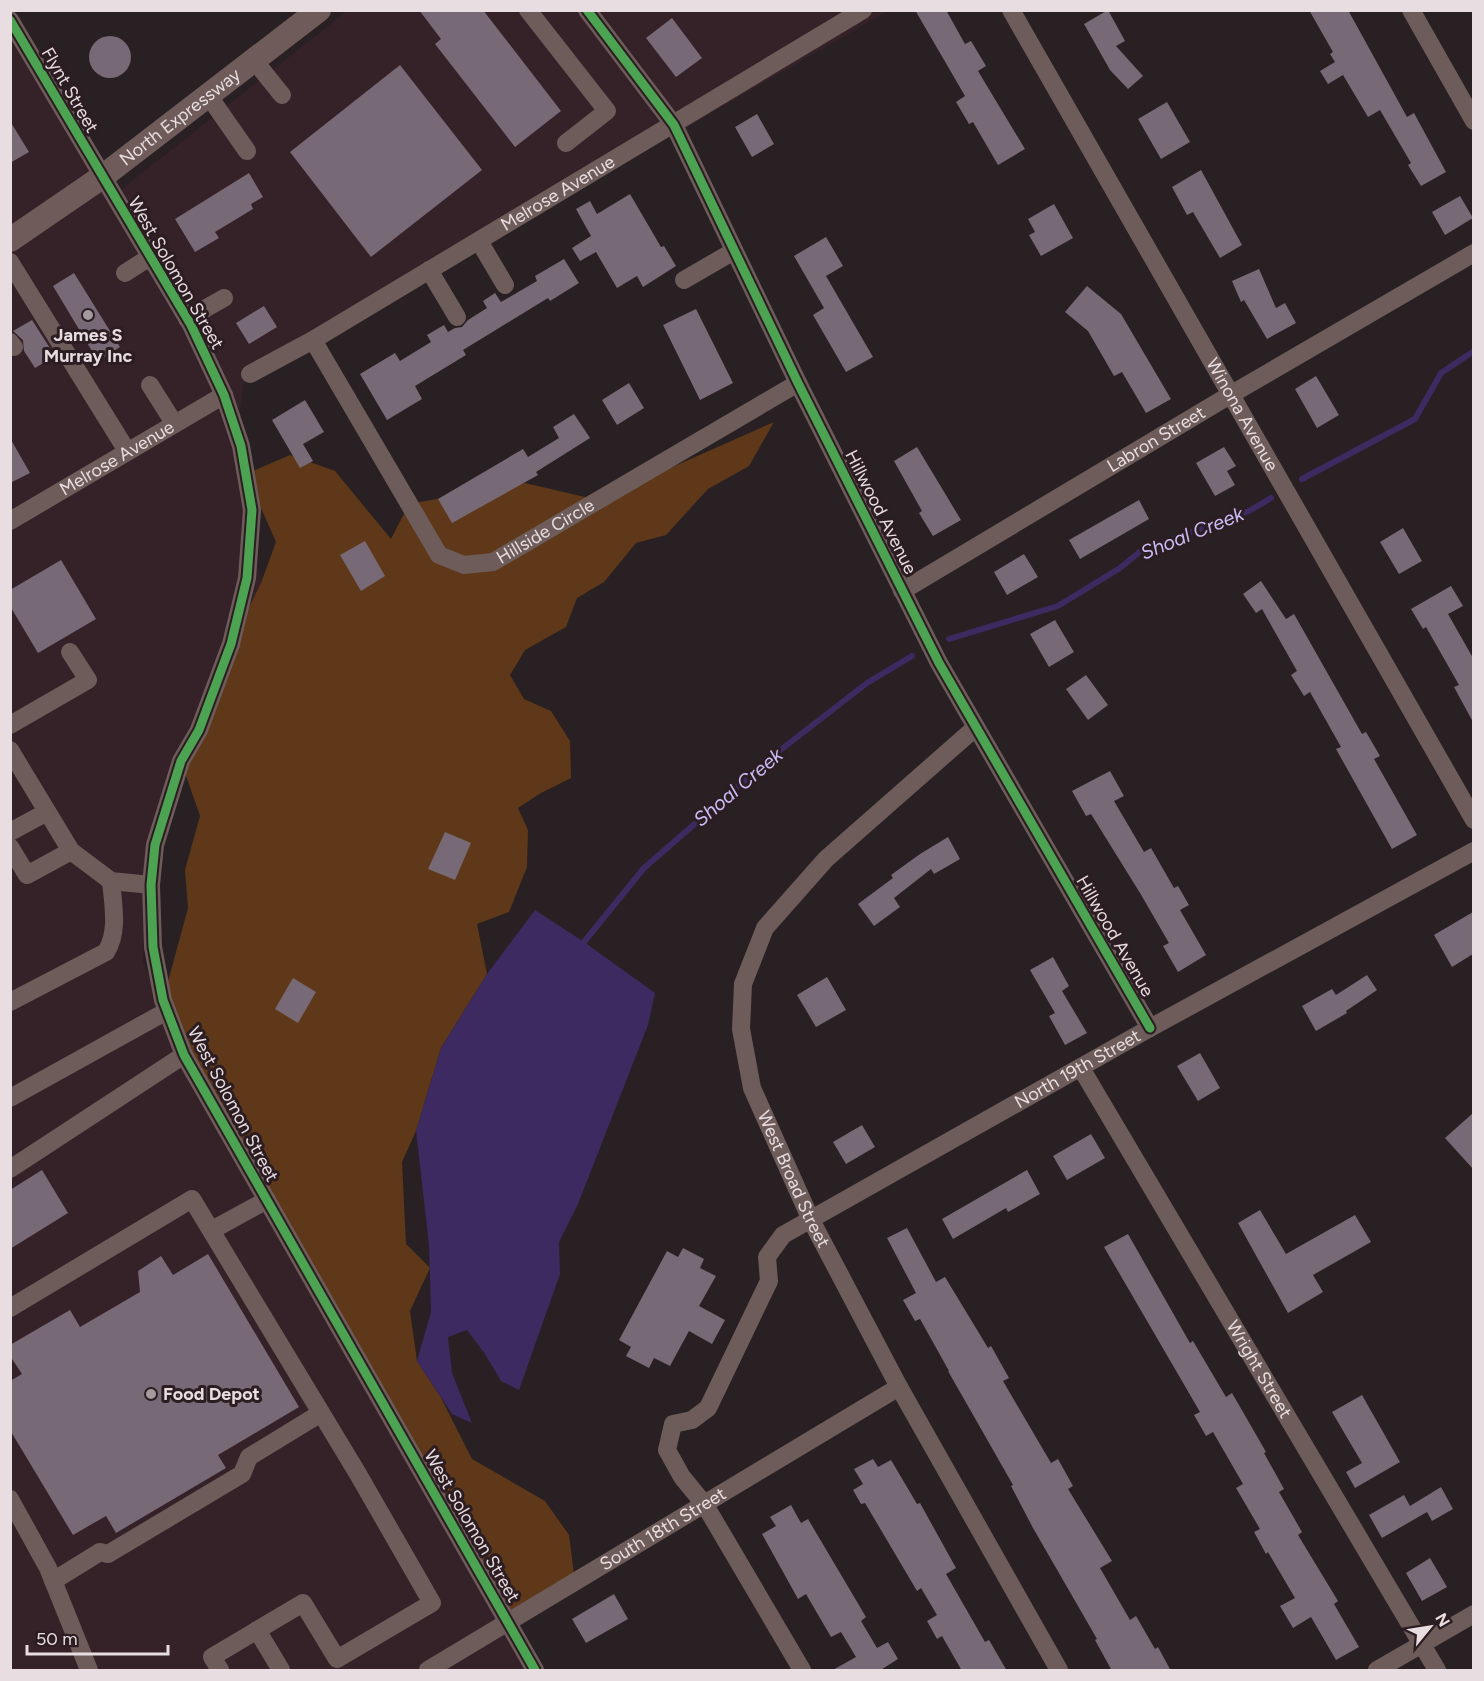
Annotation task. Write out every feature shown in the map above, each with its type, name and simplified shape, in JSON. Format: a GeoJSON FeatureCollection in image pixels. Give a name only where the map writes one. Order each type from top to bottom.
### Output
{"type":"FeatureCollection","features":[{"type":"Feature","properties":{"kind":"main road","name":"North Expressway"},"geometry":{"type":"LineString","coordinates":[[10,240],[102,177],[313,12]]}},
{"type":"Feature","properties":{"kind":"street"},"geometry":{"type":"LineString","coordinates":[[528,10],[607,111],[566,144]]}},
{"type":"Feature","properties":{"kind":"street","name":"Hillwood Avenue"},"geometry":{"type":"LineString","coordinates":[[587,10],[674,124],[798,383],[902,591],[975,728],[1150,1028]]}},
{"type":"Feature","properties":{"kind":"street","name":"Melrose Avenue"},"geometry":{"type":"LineString","coordinates":[[250,374],[313,340],[864,10]]}},
{"type":"Feature","properties":{"kind":"street","name":"Winona Avenue"},"geometry":{"type":"LineString","coordinates":[[1011,10],[1473,820]]}},
{"type":"Feature","properties":{"kind":"street"},"geometry":{"type":"LineString","coordinates":[[1411,10],[1473,121]]}},
{"type":"Feature","properties":{"kind":"street","name":"Flynt Street"},"geometry":{"type":"LineString","coordinates":[[10,20],[102,177]]}},
{"type":"Feature","properties":{"kind":"street"},"geometry":{"type":"LineString","coordinates":[[254,60],[282,95]]}},
{"type":"Feature","properties":{"kind":"street"},"geometry":{"type":"LineString","coordinates":[[208,95],[248,151]]}},
{"type":"Feature","properties":{"kind":"street","name":"West Solomon Street"},"geometry":{"type":"LineString","coordinates":[[102,177],[187,319],[224,394],[242,446],[252,510],[248,578],[231,644],[199,730],[181,761],[155,845],[151,885],[153,946],[163,1000],[184,1055],[535,1671]]}},
{"type":"Feature","properties":{"kind":"street"},"geometry":{"type":"LineString","coordinates":[[479,241],[505,285]]}},
{"type":"Feature","properties":{"kind":"street"},"geometry":{"type":"LineString","coordinates":[[684,280],[734,251]]}},
{"type":"Feature","properties":{"kind":"street","name":"Labron Street"},"geometry":{"type":"LineString","coordinates":[[902,591],[1473,253]]}},
{"type":"Feature","properties":{"kind":"street"},"geometry":{"type":"LineString","coordinates":[[125,273],[150,257]]}},
{"type":"Feature","properties":{"kind":"street"},"geometry":{"type":"LineString","coordinates":[[10,262],[127,451]]}},
{"type":"Feature","properties":{"kind":"street"},"geometry":{"type":"LineString","coordinates":[[429,270],[457,317]]}},
{"type":"Feature","properties":{"kind":"street"},"geometry":{"type":"LineString","coordinates":[[187,319],[224,298]]}},
{"type":"Feature","properties":{"kind":"street","name":"Hillside Circle"},"geometry":{"type":"LineString","coordinates":[[313,340],[438,555],[464,565],[493,562],[798,383]]}},
{"type":"Feature","properties":{"kind":"street"},"geometry":{"type":"LineString","coordinates":[[150,385],[174,423]]}},
{"type":"Feature","properties":{"kind":"street","name":"Melrose Avenue"},"geometry":{"type":"LineString","coordinates":[[10,521],[224,394]]}},
{"type":"Feature","properties":{"kind":"street"},"geometry":{"type":"LineString","coordinates":[[10,725],[88,680],[70,652]]}},
{"type":"Feature","properties":{"kind":"street","name":"West Broad Street"},"geometry":{"type":"LineString","coordinates":[[975,728],[826,859],[765,928],[743,984],[741,1029],[752,1088],[811,1220],[899,1387],[1059,1671]]}},
{"type":"Feature","properties":{"kind":"street"},"geometry":{"type":"LineString","coordinates":[[10,750],[72,851],[111,881],[151,885]]}},
{"type":"Feature","properties":{"kind":"street"},"geometry":{"type":"LineString","coordinates":[[10,832],[46,812]]}},
{"type":"Feature","properties":{"kind":"street"},"geometry":{"type":"LineString","coordinates":[[10,847],[27,875],[72,851]]}},
{"type":"Feature","properties":{"kind":"street","name":"North 19th Street"},"geometry":{"type":"LineString","coordinates":[[705,1505],[682,1477],[667,1450],[673,1424],[692,1420],[708,1408],[769,1281],[767,1257],[783,1235],[1150,1028],[1473,851]]}},
{"type":"Feature","properties":{"kind":"street"},"geometry":{"type":"LineString","coordinates":[[10,1002],[106,952],[113,942],[111,881]]}},
{"type":"Feature","properties":{"kind":"street"},"geometry":{"type":"LineString","coordinates":[[10,1098],[167,1011]]}},
{"type":"Feature","properties":{"kind":"street"},"geometry":{"type":"LineString","coordinates":[[10,1169],[184,1055]]}},
{"type":"Feature","properties":{"kind":"street","name":"Wright Street"},"geometry":{"type":"LineString","coordinates":[[1081,1068],[1437,1671]]}},
{"type":"Feature","properties":{"kind":"street"},"geometry":{"type":"LineString","coordinates":[[10,1308],[192,1199],[432,1603],[337,1659],[303,1603],[212,1657],[220,1671]]}},
{"type":"Feature","properties":{"kind":"street"},"geometry":{"type":"LineString","coordinates":[[212,1230],[267,1200]]}},
{"type":"Feature","properties":{"kind":"street","name":"South 18th Street"},"geometry":{"type":"LineString","coordinates":[[428,1671],[899,1387]]}},
{"type":"Feature","properties":{"kind":"street"},"geometry":{"type":"LineString","coordinates":[[53,1581],[100,1552],[108,1554],[242,1474],[249,1457],[321,1413]]}},
{"type":"Feature","properties":{"kind":"street"},"geometry":{"type":"LineString","coordinates":[[10,1499],[53,1581],[89,1671]]}},
{"type":"Feature","properties":{"kind":"street"},"geometry":{"type":"LineString","coordinates":[[705,1505],[802,1671]]}},
{"type":"Feature","properties":{"kind":"street"},"geometry":{"type":"LineString","coordinates":[[1377,1671],[1473,1614]]}},
{"type":"Feature","properties":{"kind":"street"},"geometry":{"type":"LineString","coordinates":[[257,1630],[281,1671]]}},
{"type":"Feature","properties":{"kind":"shaded area"},"geometry":{"type":"Polygon","coordinates":[[[11,11],[118,192],[347,11],[888,11],[244,383],[235,444],[261,583],[146,853],[143,962],[195,1093],[509,1624],[533,1670],[11,1670],[11,11]]]}},
{"type":"Feature","properties":{"kind":"shaded area"},"geometry":{"type":"Polygon","coordinates":[[[774,422],[749,466],[708,489],[666,535],[636,543],[604,582],[577,598],[566,627],[525,650],[510,675],[524,699],[551,711],[570,741],[571,778],[518,808],[528,830],[527,867],[509,912],[477,924],[487,974],[441,1048],[416,1131],[402,1162],[406,1244],[430,1268],[410,1311],[417,1361],[440,1396],[472,1459],[545,1501],[569,1535],[575,1582],[507,1622],[163,1000],[188,908],[185,870],[200,816],[181,761],[231,644],[261,583],[276,542],[246,474],[290,455],[335,471],[391,539],[409,504],[525,483],[598,500],[774,422]]]}},
{"type":"Feature","properties":{"kind":"shaded area"},"geometry":{"type":"Polygon","coordinates":[[[535,910],[655,993],[648,1025],[578,1204],[559,1242],[560,1274],[519,1390],[501,1381],[467,1330],[448,1337],[452,1373],[472,1423],[452,1414],[417,1361],[431,1312],[429,1245],[416,1131],[441,1048],[487,974],[535,910]]]}},
{"type":"Feature","properties":{"kind":"building"},"geometry":{"type":"Polygon","coordinates":[[[419,10],[483,10],[561,111],[515,147],[435,44],[441,39],[419,10]]]}},
{"type":"Feature","properties":{"kind":"building"},"geometry":{"type":"Polygon","coordinates":[[[915,10],[946,10],[965,44],[971,41],[986,66],[978,71],[1025,149],[998,165],[973,122],[969,124],[956,102],[965,96],[915,10]]]}},
{"type":"Feature","properties":{"kind":"building"},"geometry":{"type":"Polygon","coordinates":[[[1108,10],[1125,41],[1116,46],[1143,76],[1128,89],[1110,70],[1084,24],[1108,10]]]}},
{"type":"Feature","properties":{"kind":"building"},"geometry":{"type":"Polygon","coordinates":[[[1309,10],[1348,10],[1407,117],[1414,113],[1446,172],[1421,186],[1408,165],[1411,163],[1380,110],[1368,117],[1343,75],[1328,84],[1320,71],[1335,62],[1330,54],[1333,52],[1309,10]]]}},
{"type":"Feature","properties":{"kind":"building"},"geometry":{"type":"Polygon","coordinates":[[[672,18],[702,58],[676,77],[646,38],[672,18]]]}},
{"type":"Feature","properties":{"kind":"building"},"geometry":{"type":"Polygon","coordinates":[[[110,36],[125,42],[131,57],[125,72],[110,78],[95,72],[89,57],[95,42],[110,36]]]}},
{"type":"Feature","properties":{"kind":"building"},"geometry":{"type":"Polygon","coordinates":[[[400,65],[482,170],[371,257],[290,152],[400,65]]]}},
{"type":"Feature","properties":{"kind":"building"},"geometry":{"type":"Polygon","coordinates":[[[1167,102],[1190,142],[1161,159],[1138,119],[1167,102]]]}},
{"type":"Feature","properties":{"kind":"building"},"geometry":{"type":"Polygon","coordinates":[[[757,114],[774,144],[752,157],[735,127],[757,114]]]}},
{"type":"Feature","properties":{"kind":"building"},"geometry":{"type":"Polygon","coordinates":[[[10,121],[29,152],[10,163],[10,121]]]}},
{"type":"Feature","properties":{"kind":"building"},"geometry":{"type":"Polygon","coordinates":[[[1201,170],[1242,245],[1220,258],[1193,212],[1187,215],[1172,187],[1201,170]]]}},
{"type":"Feature","properties":{"kind":"building"},"geometry":{"type":"Polygon","coordinates":[[[249,173],[263,197],[251,204],[253,209],[215,232],[219,238],[195,252],[175,219],[249,173]]]}},
{"type":"Feature","properties":{"kind":"building"},"geometry":{"type":"Polygon","coordinates":[[[630,194],[661,247],[664,246],[676,266],[643,287],[637,276],[617,288],[596,252],[580,261],[572,248],[591,236],[576,209],[590,201],[597,214],[630,194]]]}},
{"type":"Feature","properties":{"kind":"building"},"geometry":{"type":"Polygon","coordinates":[[[1460,196],[1473,218],[1445,235],[1432,212],[1460,196]]]}},
{"type":"Feature","properties":{"kind":"building"},"geometry":{"type":"Polygon","coordinates":[[[1054,204],[1073,238],[1041,256],[1029,235],[1035,232],[1028,219],[1054,204]]]}},
{"type":"Feature","properties":{"kind":"building"},"geometry":{"type":"Polygon","coordinates":[[[826,237],[843,266],[826,276],[873,357],[846,372],[813,315],[824,308],[794,256],[826,237]]]}},
{"type":"Feature","properties":{"kind":"building"},"geometry":{"type":"Polygon","coordinates":[[[564,259],[579,283],[550,301],[548,298],[463,350],[466,355],[415,386],[422,399],[387,420],[360,374],[395,353],[400,361],[431,342],[427,335],[444,325],[448,332],[462,327],[468,320],[487,308],[483,301],[495,293],[501,302],[537,281],[535,276],[564,259]]]}},
{"type":"Feature","properties":{"kind":"building"},"geometry":{"type":"Polygon","coordinates":[[[1259,269],[1276,308],[1285,303],[1296,323],[1267,339],[1244,300],[1241,302],[1232,281],[1259,269]]]}},
{"type":"Feature","properties":{"kind":"building"},"geometry":{"type":"Polygon","coordinates":[[[74,273],[120,347],[98,361],[53,286],[74,273]]]}},
{"type":"Feature","properties":{"kind":"building"},"geometry":{"type":"Polygon","coordinates":[[[1087,286],[1121,314],[1171,399],[1146,413],[1122,372],[1114,376],[1088,331],[1065,312],[1087,286]]]}},
{"type":"Feature","properties":{"kind":"building"},"geometry":{"type":"Polygon","coordinates":[[[264,306],[277,327],[249,344],[236,323],[264,306]]]}},
{"type":"Feature","properties":{"kind":"building"},"geometry":{"type":"Polygon","coordinates":[[[696,309],[733,383],[700,400],[663,325],[696,309]]]}},
{"type":"Feature","properties":{"kind":"building"},"geometry":{"type":"Polygon","coordinates":[[[32,320],[55,356],[35,368],[24,351],[23,340],[13,331],[32,320]]]}},
{"type":"Feature","properties":{"kind":"building"},"geometry":{"type":"Polygon","coordinates":[[[1316,376],[1339,415],[1317,428],[1295,389],[1316,376]]]}},
{"type":"Feature","properties":{"kind":"building"},"geometry":{"type":"Polygon","coordinates":[[[629,383],[644,408],[617,425],[602,400],[629,383]]]}},
{"type":"Feature","properties":{"kind":"building"},"geometry":{"type":"Polygon","coordinates":[[[305,400],[324,432],[303,444],[313,461],[300,468],[272,420],[305,400]]]}},
{"type":"Feature","properties":{"kind":"building"},"geometry":{"type":"Polygon","coordinates":[[[574,414],[590,438],[536,472],[538,475],[452,523],[438,499],[523,449],[528,457],[559,438],[553,427],[574,414]]]}},
{"type":"Feature","properties":{"kind":"building"},"geometry":{"type":"Polygon","coordinates":[[[10,438],[30,473],[10,483],[10,438]]]}},
{"type":"Feature","properties":{"kind":"building"},"geometry":{"type":"Polygon","coordinates":[[[917,447],[961,520],[933,536],[919,513],[922,511],[894,461],[917,447]]]}},
{"type":"Feature","properties":{"kind":"building"},"geometry":{"type":"Polygon","coordinates":[[[1224,447],[1236,466],[1227,471],[1235,485],[1215,496],[1196,463],[1224,447]]]}},
{"type":"Feature","properties":{"kind":"building"},"geometry":{"type":"Polygon","coordinates":[[[1139,500],[1149,519],[1080,559],[1069,540],[1139,500]]]}},
{"type":"Feature","properties":{"kind":"building"},"geometry":{"type":"Polygon","coordinates":[[[1403,528],[1422,561],[1399,574],[1380,542],[1403,528]]]}},
{"type":"Feature","properties":{"kind":"building"},"geometry":{"type":"Polygon","coordinates":[[[365,541],[385,576],[361,591],[340,555],[365,541]]]}},
{"type":"Feature","properties":{"kind":"building"},"geometry":{"type":"Polygon","coordinates":[[[1024,554],[1038,577],[1007,595],[994,572],[1024,554]]]}},
{"type":"Feature","properties":{"kind":"building"},"geometry":{"type":"Polygon","coordinates":[[[61,560],[96,619],[38,653],[10,606],[10,590],[61,560]]]}},
{"type":"Feature","properties":{"kind":"building"},"geometry":{"type":"Polygon","coordinates":[[[1261,581],[1286,619],[1294,614],[1362,734],[1366,732],[1380,756],[1374,759],[1417,835],[1392,849],[1336,749],[1341,747],[1310,692],[1304,696],[1291,675],[1297,671],[1262,609],[1256,613],[1243,594],[1261,581]]]}},
{"type":"Feature","properties":{"kind":"building"},"geometry":{"type":"Polygon","coordinates":[[[1451,586],[1463,606],[1448,614],[1473,658],[1473,722],[1454,687],[1459,685],[1426,627],[1423,629],[1411,609],[1451,586]]]}},
{"type":"Feature","properties":{"kind":"building"},"geometry":{"type":"Polygon","coordinates":[[[1055,620],[1074,652],[1049,667],[1030,634],[1055,620]]]}},
{"type":"Feature","properties":{"kind":"building"},"geometry":{"type":"Polygon","coordinates":[[[1086,675],[1108,705],[1088,720],[1066,689],[1086,675]]]}},
{"type":"Feature","properties":{"kind":"building"},"geometry":{"type":"Polygon","coordinates":[[[1110,771],[1124,796],[1114,801],[1144,852],[1151,848],[1174,888],[1178,886],[1189,905],[1180,910],[1206,955],[1178,972],[1163,946],[1169,943],[1140,893],[1091,814],[1086,816],[1072,791],[1110,771]]]}},
{"type":"Feature","properties":{"kind":"building"},"geometry":{"type":"Polygon","coordinates":[[[445,832],[471,843],[455,880],[428,869],[445,832]]]}},
{"type":"Feature","properties":{"kind":"building"},"geometry":{"type":"Polygon","coordinates":[[[948,837],[960,859],[934,874],[931,869],[894,898],[900,907],[874,926],[858,904],[893,878],[891,875],[948,837]]]}},
{"type":"Feature","properties":{"kind":"building"},"geometry":{"type":"Polygon","coordinates":[[[1473,912],[1473,954],[1452,967],[1434,935],[1473,912]]]}},
{"type":"Feature","properties":{"kind":"building"},"geometry":{"type":"Polygon","coordinates":[[[1053,957],[1069,986],[1062,991],[1087,1033],[1065,1045],[1049,1016],[1055,1013],[1030,970],[1053,957]]]}},
{"type":"Feature","properties":{"kind":"building"},"geometry":{"type":"Polygon","coordinates":[[[1367,975],[1377,990],[1346,1011],[1347,1013],[1316,1031],[1302,1006],[1332,989],[1336,995],[1367,975]]]}},
{"type":"Feature","properties":{"kind":"building"},"geometry":{"type":"Polygon","coordinates":[[[827,977],[846,1010],[816,1027],[797,995],[827,977]]]}},
{"type":"Feature","properties":{"kind":"building"},"geometry":{"type":"Polygon","coordinates":[[[293,978],[316,992],[298,1023],[275,1009],[293,978]]]}},
{"type":"Feature","properties":{"kind":"building"},"geometry":{"type":"Polygon","coordinates":[[[1200,1053],[1220,1088],[1198,1101],[1177,1066],[1200,1053]]]}},
{"type":"Feature","properties":{"kind":"building"},"geometry":{"type":"Polygon","coordinates":[[[1473,1113],[1473,1169],[1445,1138],[1473,1113]]]}},
{"type":"Feature","properties":{"kind":"building"},"geometry":{"type":"Polygon","coordinates":[[[862,1125],[875,1147],[846,1164],[833,1142],[862,1125]]]}},
{"type":"Feature","properties":{"kind":"building"},"geometry":{"type":"Polygon","coordinates":[[[1091,1134],[1105,1158],[1067,1180],[1053,1156],[1091,1134]]]}},
{"type":"Feature","properties":{"kind":"building"},"geometry":{"type":"Polygon","coordinates":[[[42,1170],[68,1213],[10,1249],[10,1190],[42,1170]]]}},
{"type":"Feature","properties":{"kind":"building"},"geometry":{"type":"Polygon","coordinates":[[[1027,1170],[1040,1194],[1008,1212],[1006,1208],[953,1239],[942,1219],[1027,1170]]]}},
{"type":"Feature","properties":{"kind":"building"},"geometry":{"type":"Polygon","coordinates":[[[1260,1210],[1286,1254],[1355,1215],[1371,1242],[1313,1275],[1323,1292],[1288,1313],[1238,1223],[1260,1210]]]}},
{"type":"Feature","properties":{"kind":"building"},"geometry":{"type":"Polygon","coordinates":[[[907,1228],[936,1282],[945,1277],[988,1348],[991,1346],[1009,1378],[1003,1381],[1051,1463],[1058,1459],[1073,1486],[1068,1489],[1112,1561],[1100,1568],[1130,1620],[1136,1616],[1155,1649],[1158,1647],[1171,1671],[1112,1671],[1095,1640],[1097,1639],[1033,1528],[1011,1486],[1013,1485],[920,1319],[915,1321],[903,1300],[916,1293],[887,1238],[907,1228]]]}},
{"type":"Feature","properties":{"kind":"building"},"geometry":{"type":"Polygon","coordinates":[[[1128,1234],[1190,1343],[1193,1341],[1226,1397],[1232,1393],[1266,1452],[1264,1453],[1284,1489],[1279,1492],[1302,1532],[1298,1535],[1338,1601],[1334,1604],[1359,1647],[1336,1660],[1311,1617],[1293,1628],[1280,1606],[1295,1598],[1254,1532],[1260,1529],[1236,1488],[1243,1484],[1213,1432],[1206,1436],[1194,1415],[1200,1412],[1104,1247],[1128,1234]]]}},
{"type":"Feature","properties":{"kind":"building"},"geometry":{"type":"Polygon","coordinates":[[[683,1248],[704,1259],[700,1268],[716,1276],[699,1306],[725,1320],[712,1344],[689,1331],[670,1366],[654,1358],[649,1368],[626,1356],[631,1347],[619,1340],[667,1251],[678,1257],[683,1248]]]}},
{"type":"Feature","properties":{"kind":"building","name":"Food Depot"},"geometry":{"type":"Polygon","coordinates":[[[208,1254],[299,1407],[218,1455],[226,1468],[116,1533],[106,1516],[73,1535],[10,1430],[10,1381],[22,1374],[10,1356],[10,1345],[70,1310],[80,1327],[140,1292],[138,1271],[161,1256],[173,1275],[208,1254]]]}},
{"type":"Feature","properties":{"kind":"building"},"geometry":{"type":"Polygon","coordinates":[[[1362,1395],[1400,1462],[1355,1488],[1346,1472],[1362,1463],[1332,1412],[1362,1395]]]}},
{"type":"Feature","properties":{"kind":"building"},"geometry":{"type":"Polygon","coordinates":[[[873,1459],[878,1467],[891,1460],[917,1504],[920,1503],[956,1568],[946,1574],[985,1642],[989,1640],[1007,1671],[962,1671],[942,1636],[937,1639],[927,1621],[937,1615],[921,1588],[917,1591],[865,1503],[861,1504],[853,1490],[863,1484],[854,1469],[873,1459]]]}},
{"type":"Feature","properties":{"kind":"building"},"geometry":{"type":"Polygon","coordinates":[[[1441,1487],[1453,1509],[1432,1521],[1427,1512],[1382,1538],[1369,1515],[1404,1495],[1410,1506],[1441,1487]]]}},
{"type":"Feature","properties":{"kind":"building"},"geometry":{"type":"Polygon","coordinates":[[[791,1505],[801,1523],[808,1519],[866,1617],[861,1621],[877,1648],[888,1642],[898,1659],[879,1671],[831,1671],[856,1657],[841,1632],[831,1637],[806,1594],[798,1599],[762,1534],[776,1526],[770,1517],[791,1505]]]}},
{"type":"Feature","properties":{"kind":"building"},"geometry":{"type":"Polygon","coordinates":[[[1430,1558],[1447,1587],[1422,1601],[1406,1573],[1430,1558]]]}},
{"type":"Feature","properties":{"kind":"building"},"geometry":{"type":"Polygon","coordinates":[[[614,1594],[628,1619],[586,1643],[572,1619],[614,1594]]]}},
{"type":"Feature","properties":{"kind":"waterway","name":"Shoal Creek"},"geometry":{"type":"LineString","coordinates":[[1302,479],[1415,419],[1441,373],[1474,351]]}},
{"type":"Feature","properties":{"kind":"waterway","name":"Shoal Creek"},"geometry":{"type":"LineString","coordinates":[[949,639],[1058,606],[1120,568],[1142,550],[1249,511],[1271,498]]}},
{"type":"Feature","properties":{"kind":"waterway","name":"Shoal Creek"},"geometry":{"type":"LineString","coordinates":[[584,942],[644,868],[774,755],[867,683],[912,656]]}},
{"type":"Feature","properties":{"kind":"cycle path"},"geometry":{"type":"LineString","coordinates":[[587,10],[674,125],[798,383],[939,663],[1150,1028]]}},
{"type":"Feature","properties":{"kind":"cycle path"},"geometry":{"type":"LineString","coordinates":[[10,20],[191,325],[224,395],[241,446],[252,510],[247,578],[231,644],[199,730],[181,761],[155,845],[151,885],[153,947],[163,1000],[184,1055],[535,1670]]}},
{"type":"Feature","properties":{"kind":"place","name":"James S Murray Inc"},"geometry":{"type":"Point","coordinates":[88,315]}},
{"type":"Feature","properties":{"kind":"place","name":"Food Depot"},"geometry":{"type":"Point","coordinates":[151,1394]}}]}
